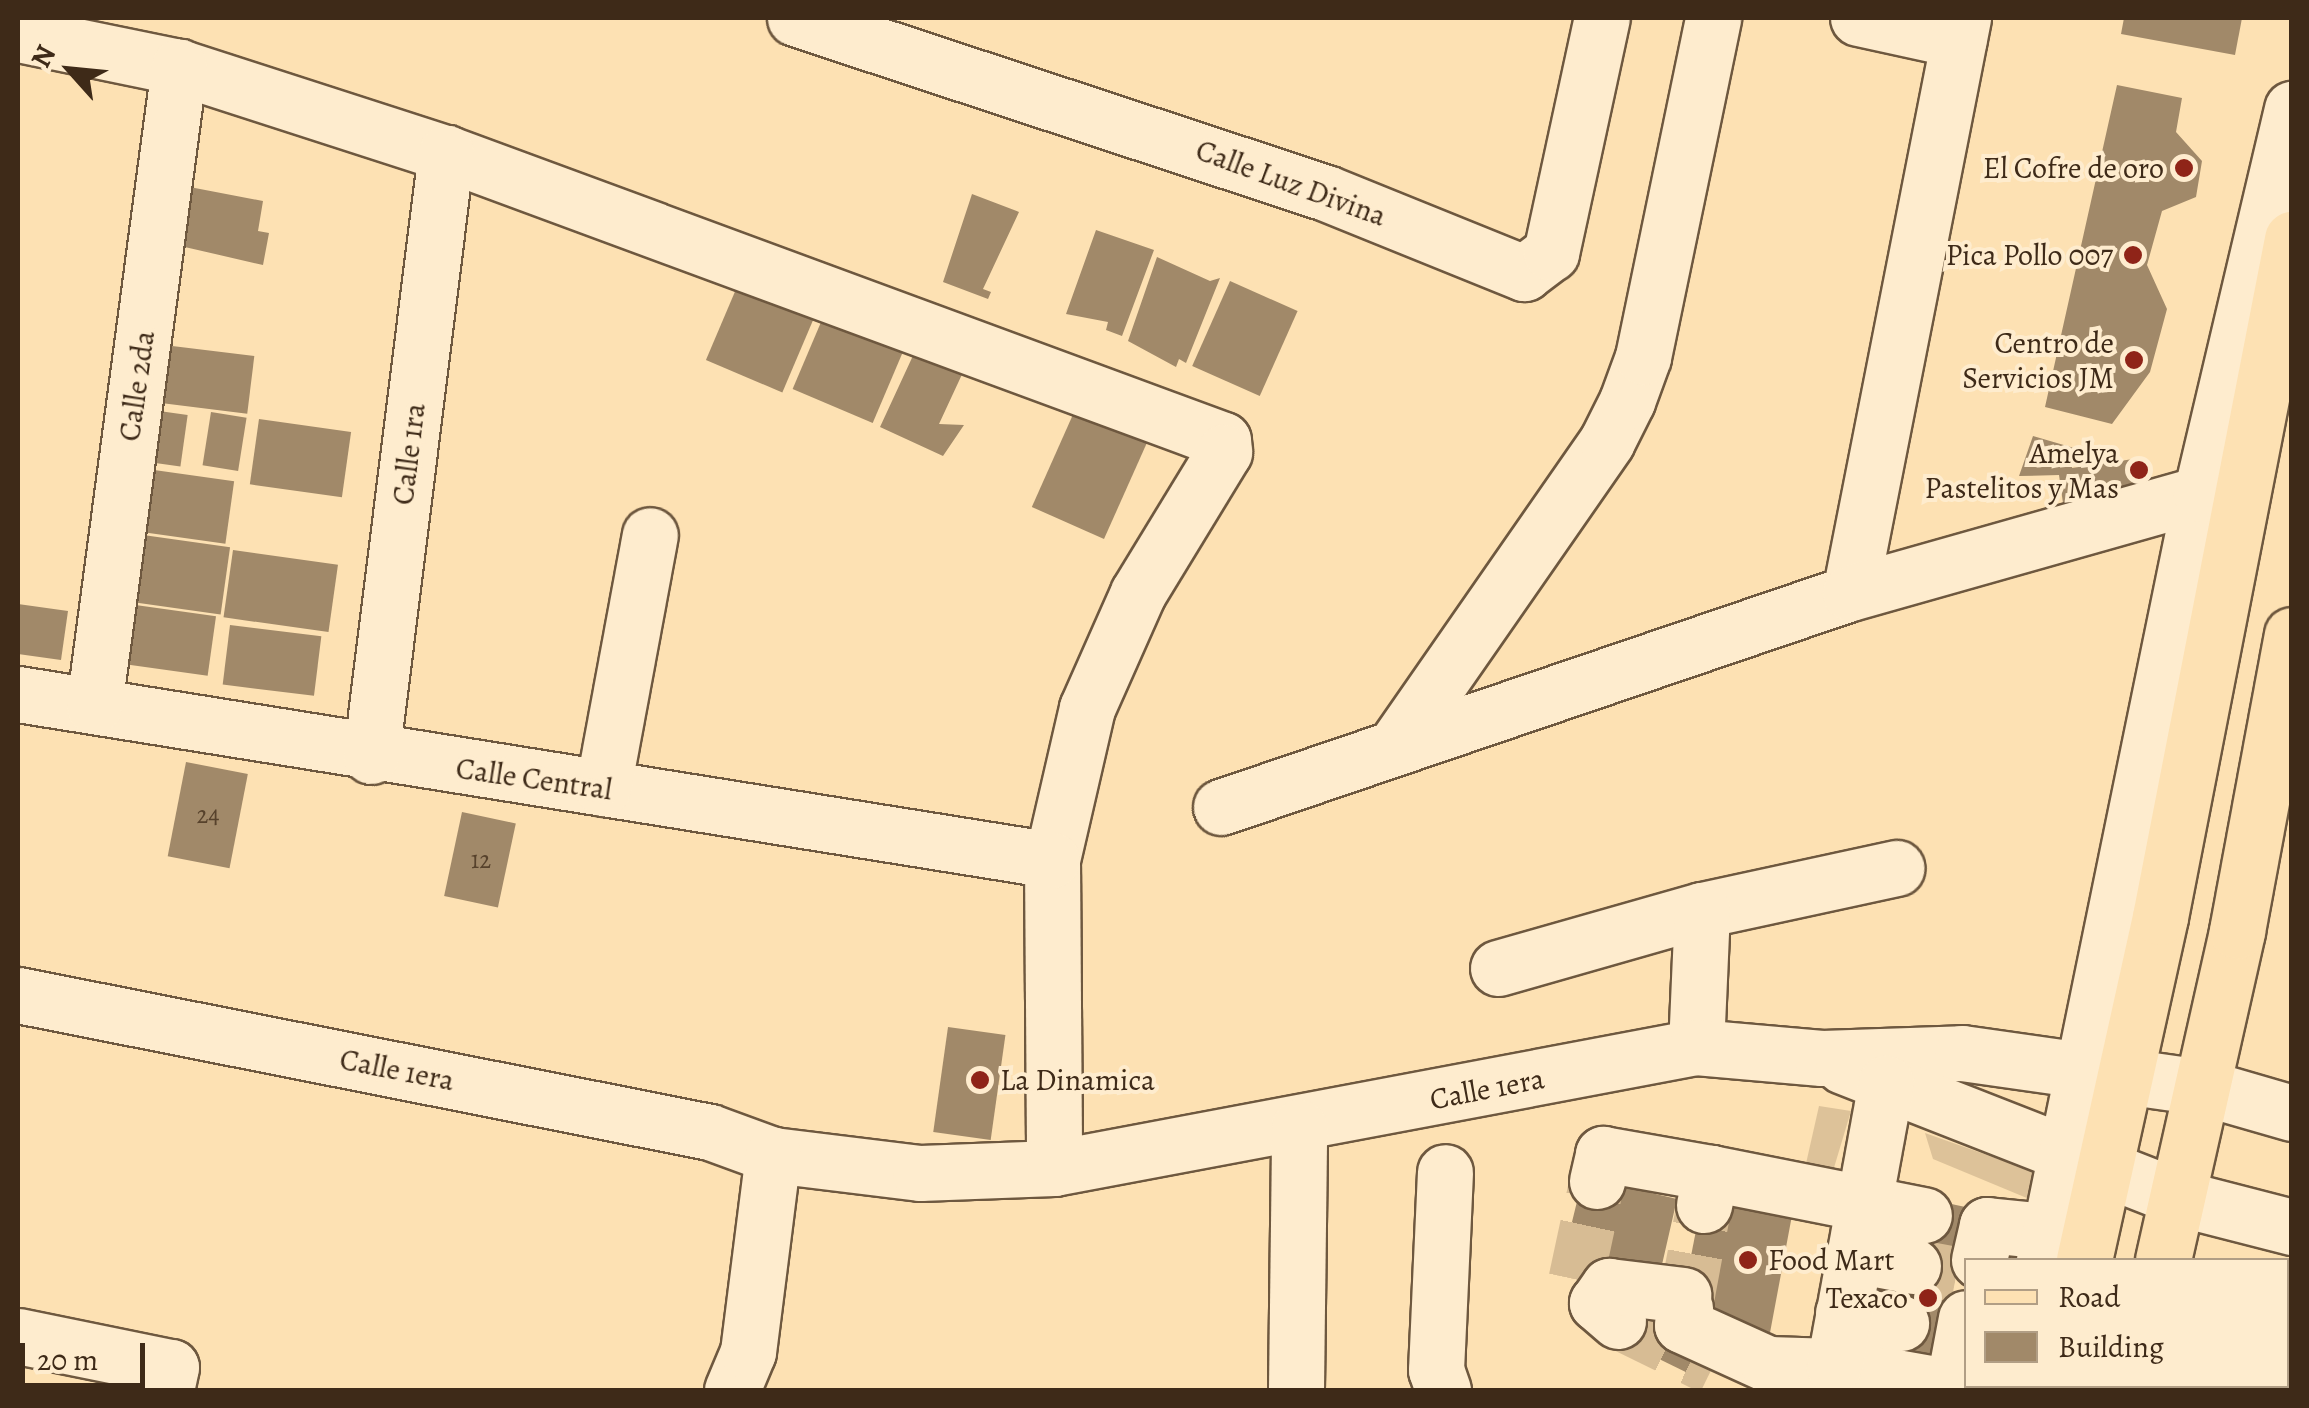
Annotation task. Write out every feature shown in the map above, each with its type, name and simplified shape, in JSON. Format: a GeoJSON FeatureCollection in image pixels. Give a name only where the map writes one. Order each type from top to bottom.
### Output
{"type":"FeatureCollection","features":[{"type":"Feature","properties":{"kind":"main road"},"geometry":{"type":"LineString","coordinates":[[2067,1247],[2222,489],[2292,238]]}},
{"type":"Feature","properties":{"kind":"main road"},"geometry":{"type":"LineString","coordinates":[[2164,1258],[2202,1087],[2292,635]]}},
{"type":"Feature","properties":{"kind":"street","name":"Calle Luz Divina"},"geometry":{"type":"LineString","coordinates":[[795,18],[1310,187],[1524,272],[1551,252],[1602,18]]}},
{"type":"Feature","properties":{"kind":"street"},"geometry":{"type":"LineString","coordinates":[[1398,742],[1607,441],[1627,401],[1643,356],[1713,18]]}},
{"type":"Feature","properties":{"kind":"street"},"geometry":{"type":"LineString","coordinates":[[1850,594],[1961,29],[1858,18]]}},
{"type":"Feature","properties":{"kind":"street"},"geometry":{"type":"LineString","coordinates":[[18,34],[179,67],[446,153],[1222,440],[1224,452],[1138,592],[1086,708],[1052,860],[1054,1168]]}},
{"type":"Feature","properties":{"kind":"street","name":"Calle 2da"},"geometry":{"type":"LineString","coordinates":[[94,706],[179,67]]}},
{"type":"Feature","properties":{"kind":"street"},"geometry":{"type":"LineString","coordinates":[[1221,807],[1398,742],[1850,594],[2222,489],[2292,109]]}},
{"type":"Feature","properties":{"kind":"street","name":"Calle 1ra"},"geometry":{"type":"LineString","coordinates":[[372,756],[446,153]]}},
{"type":"Feature","properties":{"kind":"street"},"geometry":{"type":"LineString","coordinates":[[603,788],[650,535]]}},
{"type":"Feature","properties":{"kind":"street","name":"Calle Central"},"geometry":{"type":"LineString","coordinates":[[18,694],[372,756],[603,788],[1052,860]]}},
{"type":"Feature","properties":{"kind":"street"},"geometry":{"type":"LineString","coordinates":[[1498,968],[1702,910],[1896,868]]}},
{"type":"Feature","properties":{"kind":"street"},"geometry":{"type":"LineString","coordinates":[[1696,1047],[1702,910]]}},
{"type":"Feature","properties":{"kind":"street","name":"Calle 1era"},"geometry":{"type":"LineString","coordinates":[[18,996],[710,1132],[773,1154],[920,1172],[1054,1168],[1300,1127],[1696,1047],[1822,1058],[1962,1053],[2202,1087],[2292,1113]]}},
{"type":"Feature","properties":{"kind":"street"},"geometry":{"type":"LineString","coordinates":[[1822,1058],[2179,1198],[2292,1226]]}},
{"type":"Feature","properties":{"kind":"street"},"geometry":{"type":"LineString","coordinates":[[1834,1366],[1886,1083]]}},
{"type":"Feature","properties":{"kind":"street"},"geometry":{"type":"LineString","coordinates":[[1296,1388],[1300,1127]]}},
{"type":"Feature","properties":{"kind":"street"},"geometry":{"type":"LineString","coordinates":[[732,1390],[748,1352],[773,1154]]}},
{"type":"Feature","properties":{"kind":"street"},"geometry":{"type":"LineString","coordinates":[[1597,1181],[1603,1154],[1708,1189],[1860,1229],[1952,1277]]}},
{"type":"Feature","properties":{"kind":"street"},"geometry":{"type":"LineString","coordinates":[[1443,1390],[1436,1370],[1445,1172]]}},
{"type":"Feature","properties":{"kind":"street"},"geometry":{"type":"LineString","coordinates":[[2025,1258],[2067,1247]]}},
{"type":"Feature","properties":{"kind":"street"},"geometry":{"type":"LineString","coordinates":[[1843,1313],[1952,1277]]}},
{"type":"Feature","properties":{"kind":"street"},"geometry":{"type":"LineString","coordinates":[[1712,1367],[1721,1372],[1768,1364],[1834,1366],[1956,1389],[1952,1277]]}},
{"type":"Feature","properties":{"kind":"street"},"geometry":{"type":"LineString","coordinates":[[1597,1299],[1619,1285],[1684,1302],[1682,1325],[1768,1364]]}},
{"type":"Feature","properties":{"kind":"street"},"geometry":{"type":"LineString","coordinates":[[18,1336],[171,1367],[166,1390]]}},
{"type":"Feature","properties":{"kind":"shaded area"},"geometry":{"type":"Polygon","coordinates":[[[1819,1106],[1851,1111],[1833,1171],[1805,1168],[1819,1106]]]}},
{"type":"Feature","properties":{"kind":"shaded area"},"geometry":{"type":"Polygon","coordinates":[[[1925,1133],[2032,1171],[2039,1176],[2034,1201],[1933,1159],[1925,1133]]]}},
{"type":"Feature","properties":{"kind":"building"},"geometry":{"type":"Polygon","coordinates":[[[2124,18],[2242,18],[2235,55],[2121,34],[2124,18]]]}},
{"type":"Feature","properties":{"kind":"building"},"geometry":{"type":"Polygon","coordinates":[[[2117,85],[2182,98],[2176,132],[2202,161],[2196,197],[2162,211],[2147,265],[2167,309],[2150,372],[2112,424],[2045,407],[2117,85]]]}},
{"type":"Feature","properties":{"kind":"building"},"geometry":{"type":"Polygon","coordinates":[[[174,184],[263,201],[258,231],[269,233],[263,265],[163,242],[174,184]]]}},
{"type":"Feature","properties":{"kind":"building"},"geometry":{"type":"Polygon","coordinates":[[[972,194],[1019,212],[983,289],[991,292],[988,299],[943,282],[972,194]]]}},
{"type":"Feature","properties":{"kind":"building"},"geometry":{"type":"Polygon","coordinates":[[[1096,230],[1154,250],[1122,336],[1106,330],[1108,322],[1066,314],[1096,230]]]}},
{"type":"Feature","properties":{"kind":"building"},"geometry":{"type":"Polygon","coordinates":[[[1157,257],[1210,281],[1220,278],[1186,363],[1179,359],[1176,367],[1128,341],[1157,257]]]}},
{"type":"Feature","properties":{"kind":"building"},"geometry":{"type":"Polygon","coordinates":[[[745,268],[821,300],[782,392],[706,360],[745,268]]]}},
{"type":"Feature","properties":{"kind":"building"},"geometry":{"type":"Polygon","coordinates":[[[1230,281],[1298,311],[1260,396],[1192,366],[1230,281]]]}},
{"type":"Feature","properties":{"kind":"building"},"geometry":{"type":"Polygon","coordinates":[[[827,308],[907,342],[873,423],[793,389],[827,308]]]}},
{"type":"Feature","properties":{"kind":"building"},"geometry":{"type":"Polygon","coordinates":[[[923,334],[971,355],[939,424],[964,425],[943,456],[880,427],[923,334]]]}},
{"type":"Feature","properties":{"kind":"building"},"geometry":{"type":"Polygon","coordinates":[[[164,345],[254,356],[247,414],[157,403],[164,345]]]}},
{"type":"Feature","properties":{"kind":"building"},"geometry":{"type":"Polygon","coordinates":[[[1079,401],[1151,433],[1104,539],[1032,507],[1079,401]]]}},
{"type":"Feature","properties":{"kind":"building"},"geometry":{"type":"Polygon","coordinates":[[[152,410],[188,415],[180,467],[145,461],[152,410]]]}},
{"type":"Feature","properties":{"kind":"building"},"geometry":{"type":"Polygon","coordinates":[[[211,412],[247,418],[238,471],[203,465],[211,412]]]}},
{"type":"Feature","properties":{"kind":"building"},"geometry":{"type":"Polygon","coordinates":[[[259,419],[351,432],[342,497],[250,484],[259,419]]]}},
{"type":"Feature","properties":{"kind":"building"},"geometry":{"type":"Polygon","coordinates":[[[2033,436],[2074,448],[2072,468],[2140,458],[2147,479],[2063,503],[2059,475],[2019,476],[2033,436]]]}},
{"type":"Feature","properties":{"kind":"building"},"geometry":{"type":"Polygon","coordinates":[[[147,469],[234,481],[225,544],[138,531],[147,469]]]}},
{"type":"Feature","properties":{"kind":"building"},"geometry":{"type":"Polygon","coordinates":[[[136,534],[230,547],[221,615],[127,601],[136,534]]]}},
{"type":"Feature","properties":{"kind":"building"},"geometry":{"type":"Polygon","coordinates":[[[233,550],[338,565],[329,632],[224,617],[233,550]]]}},
{"type":"Feature","properties":{"kind":"building"},"geometry":{"type":"Polygon","coordinates":[[[114,602],[216,616],[208,676],[106,661],[114,602]]]}},
{"type":"Feature","properties":{"kind":"building"},"geometry":{"type":"Polygon","coordinates":[[[18,604],[68,611],[61,660],[18,654],[18,604]]]}},
{"type":"Feature","properties":{"kind":"building"},"geometry":{"type":"Polygon","coordinates":[[[230,625],[321,636],[314,696],[223,685],[230,625]]]}},
{"type":"Feature","properties":{"kind":"building"},"geometry":{"type":"Polygon","coordinates":[[[186,762],[248,774],[230,868],[168,856],[186,762]]]}},
{"type":"Feature","properties":{"kind":"building"},"geometry":{"type":"Polygon","coordinates":[[[462,812],[516,823],[498,908],[444,896],[462,812]]]}},
{"type":"Feature","properties":{"kind":"building"},"geometry":{"type":"Polygon","coordinates":[[[948,1027],[1005,1035],[991,1140],[933,1132],[948,1027]]]}},
{"type":"Feature","properties":{"kind":"building"},"geometry":{"type":"Polygon","coordinates":[[[1583,1177],[1677,1199],[1661,1269],[1597,1255],[1590,1282],[1559,1275],[1583,1177]]]}},
{"type":"Feature","properties":{"kind":"building","name":"Food Mart"},"geometry":{"type":"Polygon","coordinates":[[[1723,1197],[1793,1210],[1769,1338],[1681,1307],[1701,1205],[1723,1197]]]}},
{"type":"Feature","properties":{"kind":"building","name":"Texaco"},"geometry":{"type":"Polygon","coordinates":[[[1928,1199],[1970,1208],[1938,1359],[1896,1350],[1928,1199]]]}},
{"type":"Feature","properties":{"kind":"building"},"geometry":{"type":"Polygon","coordinates":[[[1626,1305],[1719,1351],[1705,1381],[1611,1336],[1626,1305]]]}},
{"type":"Feature","properties":{"kind":"tunnel"},"geometry":{"type":"LineString","coordinates":[[1576,1279],[1597,1181]]}},
{"type":"Feature","properties":{"kind":"tunnel"},"geometry":{"type":"LineString","coordinates":[[1685,1308],[1704,1205]]}},
{"type":"Feature","properties":{"kind":"tunnel"},"geometry":{"type":"LineString","coordinates":[[1913,1266],[1956,1274]]}},
{"type":"Feature","properties":{"kind":"tunnel"},"geometry":{"type":"LineString","coordinates":[[1618,1321],[1712,1367]]}},
{"type":"Feature","properties":{"kind":"place","name":"El Cofre de oro"},"geometry":{"type":"Point","coordinates":[2184,168]}},
{"type":"Feature","properties":{"kind":"place","name":"Pica Pollo 007"},"geometry":{"type":"Point","coordinates":[2133,255]}},
{"type":"Feature","properties":{"kind":"place","name":"Centro de Servicios JM"},"geometry":{"type":"Point","coordinates":[2134,360]}},
{"type":"Feature","properties":{"kind":"place","name":"Amelya Pastelitos y Mas"},"geometry":{"type":"Point","coordinates":[2139,470]}},
{"type":"Feature","properties":{"kind":"place","name":"La Dinamica"},"geometry":{"type":"Point","coordinates":[980,1080]}},
{"type":"Feature","properties":{"kind":"place","name":"Food Mart"},"geometry":{"type":"Point","coordinates":[1748,1260]}},
{"type":"Feature","properties":{"kind":"place","name":"Texaco"},"geometry":{"type":"Point","coordinates":[1928,1298]}}]}
